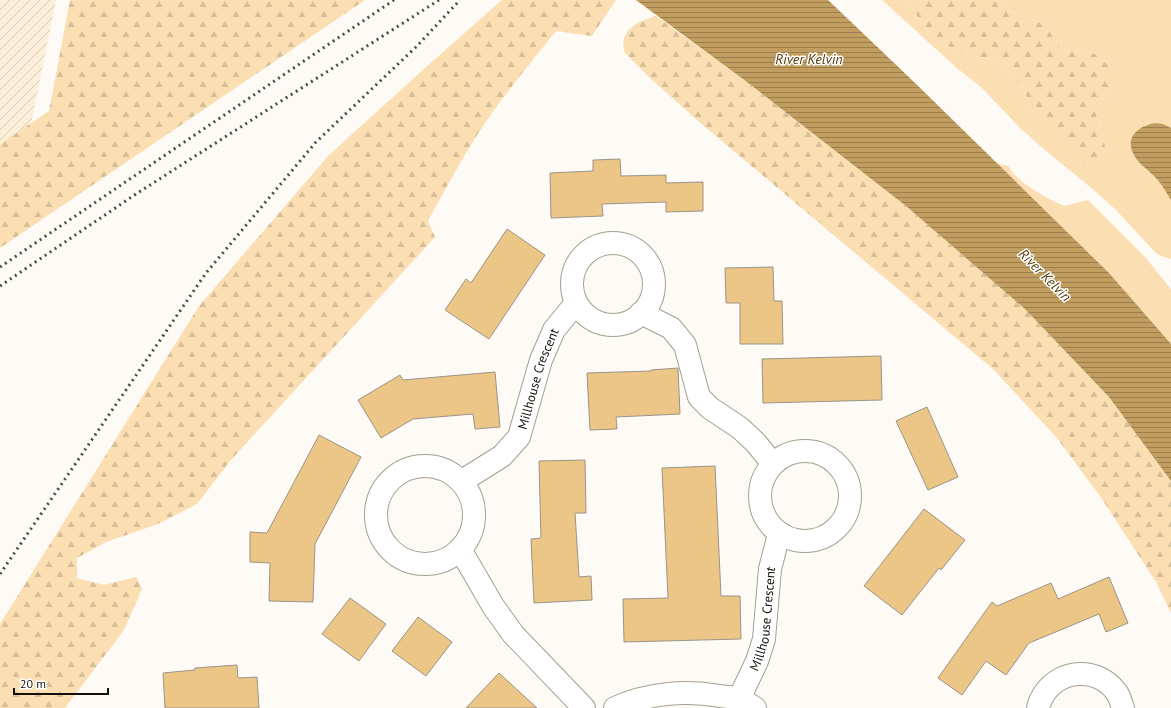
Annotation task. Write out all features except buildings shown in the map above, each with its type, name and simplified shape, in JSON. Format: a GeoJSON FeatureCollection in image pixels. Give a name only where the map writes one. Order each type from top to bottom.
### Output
{"type":"FeatureCollection","features":[{"type":"Feature","properties":{"kind":"street"},"geometry":{"type":"LineString","coordinates":[[618,243],[632,247],[644,257],[651,270],[654,285],[650,300],[641,313],[625,323],[606,324],[589,317],[576,304],[572,289],[572,274],[579,260],[589,250],[603,244],[618,243]]}},
{"type":"Feature","properties":{"kind":"street","name":"Millhouse Crescent"},"geometry":{"type":"LineString","coordinates":[[462,481],[502,456],[519,437],[541,360],[554,330],[576,304]]}},
{"type":"Feature","properties":{"kind":"street"},"geometry":{"type":"LineString","coordinates":[[641,313],[671,328],[685,345],[700,397],[710,408],[740,428],[772,463]]}},
{"type":"Feature","properties":{"kind":"street"},"geometry":{"type":"LineString","coordinates":[[806,450],[824,454],[839,466],[849,482],[850,501],[844,519],[832,533],[815,540],[796,541],[779,534],[765,520],[759,500],[761,480],[772,463],[788,453],[806,450]]}},
{"type":"Feature","properties":{"kind":"street"},"geometry":{"type":"LineString","coordinates":[[423,465],[444,469],[462,481],[471,498],[474,516],[470,534],[460,549],[442,561],[421,564],[401,558],[385,544],[376,524],[377,503],[386,484],[403,470],[423,465]]}},
{"type":"Feature","properties":{"kind":"street","name":"Millhouse Crescent"},"geometry":{"type":"LineString","coordinates":[[747,704],[757,661],[764,639],[770,569],[779,534]]}},
{"type":"Feature","properties":{"kind":"street"},"geometry":{"type":"LineString","coordinates":[[460,549],[493,606],[513,634],[584,708]]}},
{"type":"Feature","properties":{"kind":"street"},"geometry":{"type":"LineString","coordinates":[[1038,708],[1039,702],[1049,686],[1066,675],[1086,673],[1104,680],[1118,694],[1123,708]]}},
{"type":"Feature","properties":{"kind":"street"},"geometry":{"type":"LineString","coordinates":[[615,708],[653,696],[684,693],[711,695],[747,704]]}},
{"type":"Feature","properties":{"kind":"shaded area"},"geometry":{"type":"Polygon","coordinates":[[[0,0],[56,0],[28,139],[0,161],[0,0]]]}},
{"type":"Feature","properties":{"kind":"green space"},"geometry":{"type":"Polygon","coordinates":[[[70,0],[365,0],[0,248],[0,144],[49,111],[70,0]]]}},
{"type":"Feature","properties":{"kind":"green space"},"geometry":{"type":"Polygon","coordinates":[[[502,0],[616,0],[592,36],[556,31],[493,111],[462,159],[428,221],[435,237],[230,461],[197,504],[158,524],[106,542],[77,558],[77,578],[104,585],[136,577],[142,589],[124,630],[65,708],[0,708],[0,624],[199,306],[329,155],[502,0]]]}},
{"type":"Feature","properties":{"kind":"green space"},"geometry":{"type":"Polygon","coordinates":[[[882,0],[909,0],[918,18],[933,37],[953,49],[969,55],[996,60],[1024,90],[1034,116],[1101,129],[1094,108],[1113,88],[1095,54],[1061,49],[1044,25],[1011,12],[996,0],[1171,0],[1171,259],[1156,253],[1116,210],[1021,129],[982,88],[958,69],[882,0]]]}},
{"type":"Feature","properties":{"kind":"green space"},"geometry":{"type":"Polygon","coordinates":[[[909,0],[996,0],[1011,12],[1045,25],[1061,49],[1095,54],[1110,67],[1113,88],[1094,108],[1106,151],[1087,166],[1034,116],[1024,90],[996,60],[969,55],[953,49],[933,37],[918,18],[909,0]]]}},
{"type":"Feature","properties":{"kind":"green space"},"geometry":{"type":"Polygon","coordinates":[[[656,16],[747,82],[906,206],[1025,309],[1109,397],[1171,481],[1171,613],[1156,582],[1102,499],[1057,438],[993,369],[704,126],[651,79],[624,52],[624,40],[629,30],[641,21],[656,16]]]}},
{"type":"Feature","properties":{"kind":"green space"},"geometry":{"type":"Polygon","coordinates":[[[996,163],[1008,166],[1019,179],[1026,184],[1064,206],[1088,200],[1145,257],[1171,289],[1171,344],[1109,273],[996,163]]]}},
{"type":"Feature","properties":{"kind":"water","name":"River Kelvin"},"geometry":{"type":"Polygon","coordinates":[[[636,0],[828,0],[1109,273],[1171,344],[1171,481],[1109,397],[1025,309],[906,206],[747,82],[636,0]]]}},
{"type":"Feature","properties":{"kind":"water"},"geometry":{"type":"Polygon","coordinates":[[[1149,124],[1163,124],[1171,128],[1171,200],[1164,188],[1153,174],[1141,164],[1131,149],[1132,138],[1135,133],[1149,124]]]}},
{"type":"Feature","properties":{"kind":"railway"},"geometry":{"type":"LineString","coordinates":[[0,267],[394,0]]}},
{"type":"Feature","properties":{"kind":"railway"},"geometry":{"type":"LineString","coordinates":[[0,286],[136,194],[439,0]]}},
{"type":"Feature","properties":{"kind":"railway"},"geometry":{"type":"LineString","coordinates":[[0,574],[206,273],[316,142],[416,47],[460,0]]}}]}
